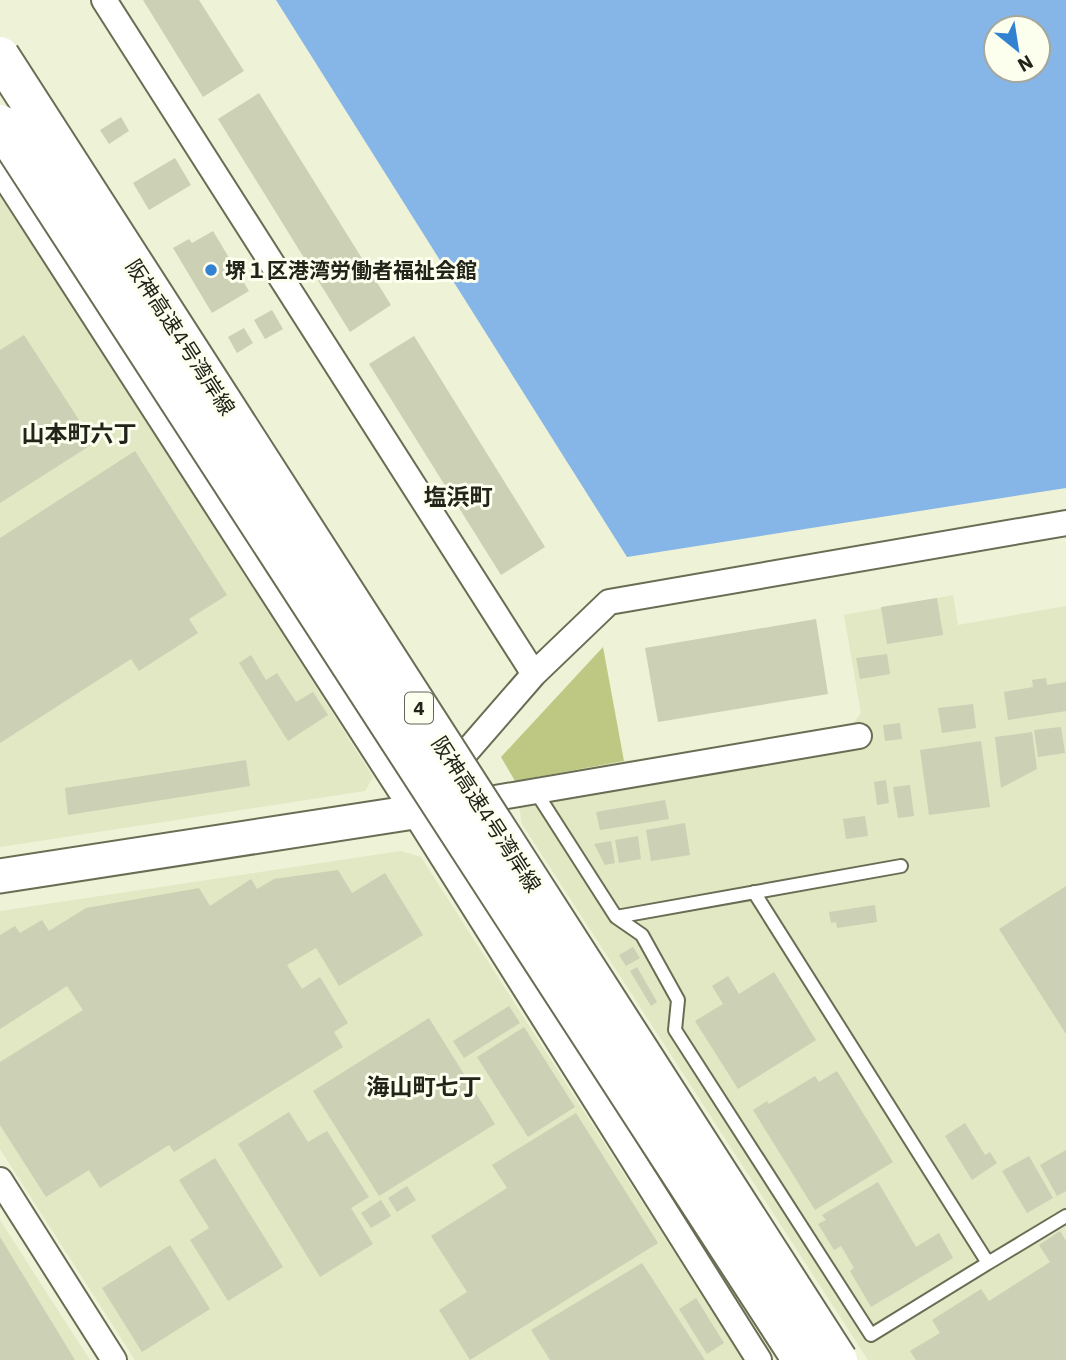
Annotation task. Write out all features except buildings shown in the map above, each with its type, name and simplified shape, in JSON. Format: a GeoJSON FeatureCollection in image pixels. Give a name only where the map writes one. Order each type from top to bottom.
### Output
{"type":"FeatureCollection","features":[{"type":"Feature","properties":{"kind":"highway","name":"阪神高速4号湾岸線"},"geometry":{"type":"LineString","coordinates":[[0,56],[838,1360]]}},
{"type":"Feature","properties":{"kind":"highway","name":"阪神高速4号湾岸線"},"geometry":{"type":"LineString","coordinates":[[0,124],[802,1360]]}},
{"type":"Feature","properties":{"kind":"street"},"geometry":{"type":"LineString","coordinates":[[104,0],[534,674]]}},
{"type":"Feature","properties":{"kind":"street"},"geometry":{"type":"LineString","coordinates":[[0,170],[414,812],[760,1360]]}},
{"type":"Feature","properties":{"kind":"street"},"geometry":{"type":"LineString","coordinates":[[414,812],[534,674],[609,602],[1066,523]]}},
{"type":"Feature","properties":{"kind":"street"},"geometry":{"type":"LineString","coordinates":[[0,876],[414,812],[859,736]]}},
{"type":"Feature","properties":{"kind":"street"},"geometry":{"type":"LineString","coordinates":[[0,1180],[114,1360]]}},
{"type":"Feature","properties":{"kind":"lane"},"geometry":{"type":"LineString","coordinates":[[536,792],[616,917],[642,935],[678,1000],[675,1030],[871,1335],[1066,1216]]}},
{"type":"Feature","properties":{"kind":"lane"},"geometry":{"type":"LineString","coordinates":[[616,917],[901,866]]}},
{"type":"Feature","properties":{"kind":"lane"},"geometry":{"type":"LineString","coordinates":[[754,892],[988,1263]]}},
{"type":"Feature","properties":{"kind":"shaded area"},"geometry":{"type":"Polygon","coordinates":[[[0,190],[373,777],[365,791],[0,847],[0,190]]]}},
{"type":"Feature","properties":{"kind":"shaded area"},"geometry":{"type":"Polygon","coordinates":[[[953,595],[958,625],[1066,606],[1066,1360],[868,1360],[522,824],[515,781],[624,761],[850,728],[861,713],[844,615],[953,595]]]}},
{"type":"Feature","properties":{"kind":"shaded area"},"geometry":{"type":"Polygon","coordinates":[[[401,851],[421,857],[743,1360],[135,1360],[0,1149],[0,911],[401,851]]]}},
{"type":"Feature","properties":{"kind":"shaded area"},"geometry":{"type":"Polygon","coordinates":[[[0,1220],[90,1360],[0,1360],[0,1220]]]}},
{"type":"Feature","properties":{"kind":"green space"},"geometry":{"type":"Polygon","coordinates":[[[603,647],[624,761],[515,781],[501,757],[603,647]]]}},
{"type":"Feature","properties":{"kind":"water"},"geometry":{"type":"Polygon","coordinates":[[[276,0],[1066,0],[1066,488],[627,557],[276,0]]]}},
{"type":"Feature","properties":{"kind":"place","name":"堺１区港湾労働者福祉会館"},"geometry":{"type":"Point","coordinates":[211,270]}},
{"type":"Feature","properties":{"kind":"district","name":"山本町六丁"},"geometry":{"type":"Point","coordinates":[79,433]}},
{"type":"Feature","properties":{"kind":"district","name":"塩浜町"},"geometry":{"type":"Point","coordinates":[458,496]}},
{"type":"Feature","properties":{"kind":"district","name":"海山町七丁"},"geometry":{"type":"Point","coordinates":[424,1086]}}]}
